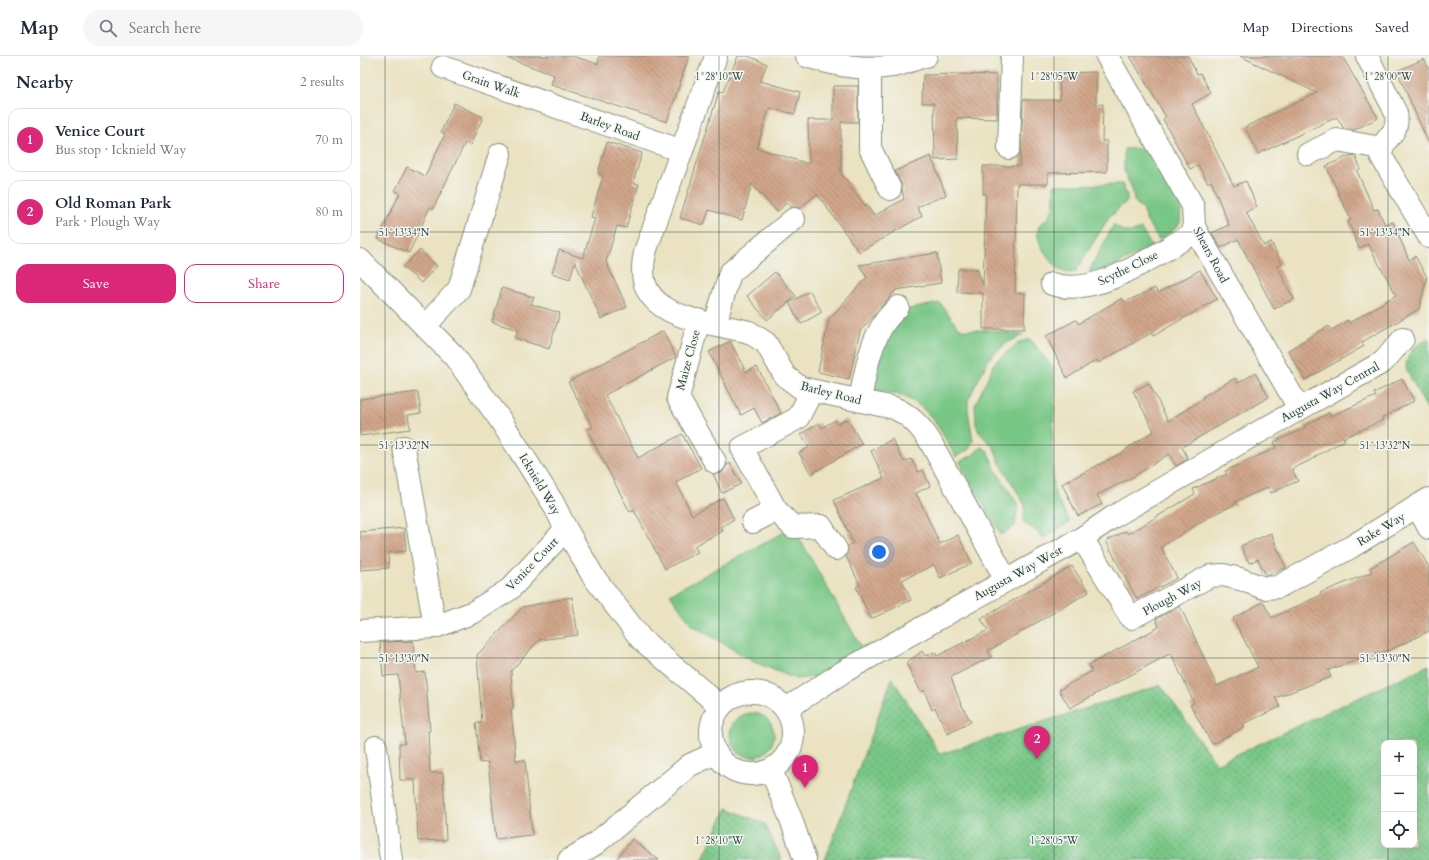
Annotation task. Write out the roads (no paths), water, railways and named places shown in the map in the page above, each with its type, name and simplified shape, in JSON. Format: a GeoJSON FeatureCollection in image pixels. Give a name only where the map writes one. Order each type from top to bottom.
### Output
{"type":"FeatureCollection","features":[{"type":"Feature","properties":{"kind":"street","name":"Barley Road"},"geometry":{"type":"LineString","coordinates":[[716,56],[646,249],[642,264],[642,276],[648,294],[663,308],[675,313],[749,332],[759,337],[774,354],[785,376],[801,388],[894,408],[905,413],[921,428],[963,498],[1006,580]]}},
{"type":"Feature","properties":{"kind":"street"},"geometry":{"type":"LineString","coordinates":[[807,56],[836,64],[870,68],[893,66],[923,56]]}},
{"type":"Feature","properties":{"kind":"street"},"geometry":{"type":"LineString","coordinates":[[1009,148],[1012,56]]}},
{"type":"Feature","properties":{"kind":"street","name":"Shears Road"},"geometry":{"type":"LineString","coordinates":[[1107,56],[1193,206],[1194,227],[1300,408]]}},
{"type":"Feature","properties":{"kind":"street"},"geometry":{"type":"LineString","coordinates":[[1367,56],[1396,113],[1398,124],[1395,132],[1384,142],[1381,148],[1381,156],[1429,237]]}},
{"type":"Feature","properties":{"kind":"street","name":"Grain Walk"},"geometry":{"type":"LineString","coordinates":[[444,67],[539,100]]}},
{"type":"Feature","properties":{"kind":"street"},"geometry":{"type":"LineString","coordinates":[[870,68],[870,148],[890,189]]}},
{"type":"Feature","properties":{"kind":"street","name":"Barley Road"},"geometry":{"type":"LineString","coordinates":[[539,100],[682,151]]}},
{"type":"Feature","properties":{"kind":"street"},"geometry":{"type":"LineString","coordinates":[[1308,154],[1337,140],[1381,148]]}},
{"type":"Feature","properties":{"kind":"street"},"geometry":{"type":"LineString","coordinates":[[425,326],[459,289],[500,154]]}},
{"type":"Feature","properties":{"kind":"street","name":"Maize Close"},"geometry":{"type":"LineString","coordinates":[[715,462],[678,398],[707,322],[730,273],[794,219]]}},
{"type":"Feature","properties":{"kind":"street","name":"Scythe Close"},"geometry":{"type":"LineString","coordinates":[[1052,284],[1074,288],[1089,286],[1105,281],[1192,234],[1194,227]]}},
{"type":"Feature","properties":{"kind":"street","name":"Icknield Way"},"geometry":{"type":"LineString","coordinates":[[360,260],[454,356],[499,418],[553,503],[593,576],[641,639],[720,706]]}},
{"type":"Feature","properties":{"kind":"street"},"geometry":{"type":"LineString","coordinates":[[860,400],[866,368],[873,348],[883,324],[898,307]]}},
{"type":"Feature","properties":{"kind":"street","name":"Augusta Way Central"},"geometry":{"type":"LineString","coordinates":[[1241,442],[1383,362],[1403,339]]}},
{"type":"Feature","properties":{"kind":"street"},"geometry":{"type":"LineString","coordinates":[[812,391],[798,418],[742,448],[776,510],[793,526],[821,526],[836,549]]}},
{"type":"Feature","properties":{"kind":"street","name":"Augusta Way West"},"geometry":{"type":"LineString","coordinates":[[786,709],[843,672],[1082,538],[1113,517],[1241,442]]}},
{"type":"Feature","properties":{"kind":"street"},"geometry":{"type":"LineString","coordinates":[[404,447],[435,627]]}},
{"type":"Feature","properties":{"kind":"street","name":"Rake Way"},"geometry":{"type":"LineString","coordinates":[[1350,547],[1423,503],[1429,528]]}},
{"type":"Feature","properties":{"kind":"street"},"geometry":{"type":"LineString","coordinates":[[753,522],[776,510]]}},
{"type":"Feature","properties":{"kind":"street","name":"Venice Court"},"geometry":{"type":"LineString","coordinates":[[360,631],[435,627],[474,612],[510,589],[566,529]]}},
{"type":"Feature","properties":{"kind":"street","name":"Plough Way"},"geometry":{"type":"LineString","coordinates":[[1082,538],[1135,623],[1210,576],[1223,575],[1264,588],[1278,587],[1350,547]]}},
{"type":"Feature","properties":{"kind":"street"},"geometry":{"type":"LineString","coordinates":[[754,691],[766,694],[778,700],[786,709],[792,720],[794,731],[788,754],[771,770],[758,774],[740,772],[723,763],[712,745],[711,729],[720,706],[730,698],[742,693],[754,691]]}},
{"type":"Feature","properties":{"kind":"street"},"geometry":{"type":"LineString","coordinates":[[376,747],[391,860]]}},
{"type":"Feature","properties":{"kind":"street"},"geometry":{"type":"LineString","coordinates":[[569,860],[595,844],[690,765],[716,753]]}},
{"type":"Feature","properties":{"kind":"street"},"geometry":{"type":"LineString","coordinates":[[771,770],[791,819],[805,860]]}},
{"type":"Feature","properties":{"kind":"place","name":"Old Roman Park"},"geometry":{"type":"Point","coordinates":[1037,759]}},
{"type":"Feature","properties":{"kind":"place","name":"Venice Court"},"geometry":{"type":"Point","coordinates":[805,788]}}]}
